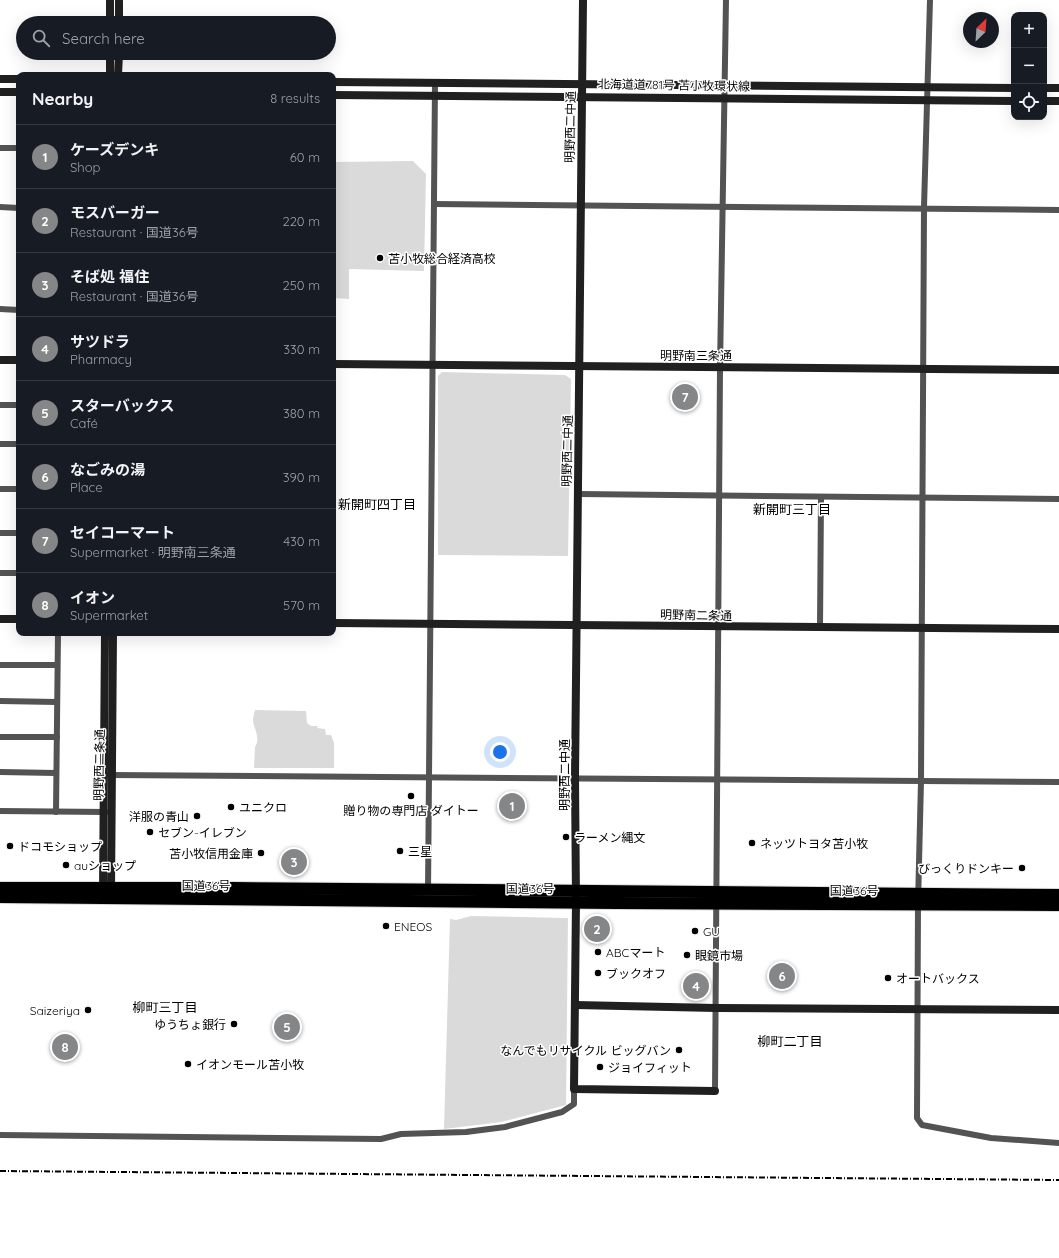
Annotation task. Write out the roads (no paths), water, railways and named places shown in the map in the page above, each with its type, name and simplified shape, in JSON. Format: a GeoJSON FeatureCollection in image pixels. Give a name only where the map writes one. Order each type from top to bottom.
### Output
{"type":"FeatureCollection","features":[{"type":"Feature","properties":{"kind":"highway","name":"国道36号"},"geometry":{"type":"LineString","coordinates":[[0,888],[107,893],[717,898],[919,899],[1059,895]]}},
{"type":"Feature","properties":{"kind":"highway","name":"国道36号"},"geometry":{"type":"LineString","coordinates":[[0,897],[107,893]]}},
{"type":"Feature","properties":{"kind":"highway","name":"国道36号"},"geometry":{"type":"LineString","coordinates":[[919,899],[1059,905]]}},
{"type":"Feature","properties":{"kind":"street"},"geometry":{"type":"LineString","coordinates":[[110,0],[110,16]]}},
{"type":"Feature","properties":{"kind":"street"},"geometry":{"type":"LineString","coordinates":[[119,0],[119,16]]}},
{"type":"Feature","properties":{"kind":"street","name":"明野西二中通"},"geometry":{"type":"LineString","coordinates":[[574,1089],[576,897],[575,778],[583,0]]}},
{"type":"Feature","properties":{"kind":"street"},"geometry":{"type":"LineString","coordinates":[[0,1135],[381,1139],[401,1134],[466,1132],[505,1127],[555,1114],[568,1109],[574,1104],[574,1089],[715,1091],[720,368],[726,0]]}},
{"type":"Feature","properties":{"kind":"street"},"geometry":{"type":"LineString","coordinates":[[930,0],[929,87],[926,100],[924,207],[921,781],[917,1118],[922,1125],[991,1138],[1059,1143]]}},
{"type":"Feature","properties":{"kind":"street"},"geometry":{"type":"LineString","coordinates":[[110,60],[110,72]]}},
{"type":"Feature","properties":{"kind":"street"},"geometry":{"type":"LineString","coordinates":[[118,60],[118,72]]}},
{"type":"Feature","properties":{"kind":"street"},"geometry":{"type":"LineString","coordinates":[[0,79],[16,79]]}},
{"type":"Feature","properties":{"kind":"street","name":"北海道道781号 苫小牧環状線"},"geometry":{"type":"LineString","coordinates":[[336,82],[1011,88]]}},
{"type":"Feature","properties":{"kind":"street"},"geometry":{"type":"LineString","coordinates":[[428,895],[435,83]]}},
{"type":"Feature","properties":{"kind":"street"},"geometry":{"type":"LineString","coordinates":[[1047,88],[1059,88]]}},
{"type":"Feature","properties":{"kind":"street"},"geometry":{"type":"LineString","coordinates":[[0,92],[16,92]]}},
{"type":"Feature","properties":{"kind":"street","name":"北海道道781号 苫小牧環状線"},"geometry":{"type":"LineString","coordinates":[[336,95],[1011,100]]}},
{"type":"Feature","properties":{"kind":"street"},"geometry":{"type":"LineString","coordinates":[[1047,101],[1059,101]]}},
{"type":"Feature","properties":{"kind":"street"},"geometry":{"type":"LineString","coordinates":[[0,148],[16,148]]}},
{"type":"Feature","properties":{"kind":"street"},"geometry":{"type":"LineString","coordinates":[[434,204],[722,207],[924,207],[1059,210]]}},
{"type":"Feature","properties":{"kind":"street"},"geometry":{"type":"LineString","coordinates":[[0,207],[16,208]]}},
{"type":"Feature","properties":{"kind":"street"},"geometry":{"type":"LineString","coordinates":[[0,309],[16,310]]}},
{"type":"Feature","properties":{"kind":"street"},"geometry":{"type":"LineString","coordinates":[[0,360],[16,360]]}},
{"type":"Feature","properties":{"kind":"street","name":"明野南三条通"},"geometry":{"type":"LineString","coordinates":[[336,364],[1059,370]]}},
{"type":"Feature","properties":{"kind":"street"},"geometry":{"type":"LineString","coordinates":[[0,405],[16,406]]}},
{"type":"Feature","properties":{"kind":"street"},"geometry":{"type":"LineString","coordinates":[[0,444],[16,444]]}},
{"type":"Feature","properties":{"kind":"street"},"geometry":{"type":"LineString","coordinates":[[0,489],[16,489]]}},
{"type":"Feature","properties":{"kind":"street"},"geometry":{"type":"LineString","coordinates":[[579,494],[1059,499]]}},
{"type":"Feature","properties":{"kind":"street"},"geometry":{"type":"LineString","coordinates":[[820,628],[821,497]]}},
{"type":"Feature","properties":{"kind":"street"},"geometry":{"type":"LineString","coordinates":[[0,533],[16,533]]}},
{"type":"Feature","properties":{"kind":"street"},"geometry":{"type":"LineString","coordinates":[[0,573],[16,573]]}},
{"type":"Feature","properties":{"kind":"street"},"geometry":{"type":"LineString","coordinates":[[0,619],[16,619]]}},
{"type":"Feature","properties":{"kind":"street","name":"明野南二条通"},"geometry":{"type":"LineString","coordinates":[[336,623],[1059,629]]}},
{"type":"Feature","properties":{"kind":"street"},"geometry":{"type":"LineString","coordinates":[[56,812],[58,636]]}},
{"type":"Feature","properties":{"kind":"street","name":"明野西二条通"},"geometry":{"type":"LineString","coordinates":[[104,636],[107,774],[107,893]]}},
{"type":"Feature","properties":{"kind":"street","name":"明野西二条通"},"geometry":{"type":"LineString","coordinates":[[107,774],[113,636]]}},
{"type":"Feature","properties":{"kind":"street"},"geometry":{"type":"LineString","coordinates":[[0,665],[57,666]]}},
{"type":"Feature","properties":{"kind":"street"},"geometry":{"type":"LineString","coordinates":[[0,701],[57,702]]}},
{"type":"Feature","properties":{"kind":"street"},"geometry":{"type":"LineString","coordinates":[[0,736],[57,737]]}},
{"type":"Feature","properties":{"kind":"street"},"geometry":{"type":"LineString","coordinates":[[0,772],[56,773]]}},
{"type":"Feature","properties":{"kind":"street"},"geometry":{"type":"LineString","coordinates":[[107,774],[1059,782]]}},
{"type":"Feature","properties":{"kind":"street"},"geometry":{"type":"LineString","coordinates":[[0,811],[107,812]]}},
{"type":"Feature","properties":{"kind":"street"},"geometry":{"type":"LineString","coordinates":[[574,1005],[716,1008],[1059,1010]]}},
{"type":"Feature","properties":{"kind":"railway"},"geometry":{"type":"LineString","coordinates":[[0,1171],[1059,1180]]}},
{"type":"Feature","properties":{"kind":"place","name":"苫小牧総合経済高校"},"geometry":{"type":"Point","coordinates":[380,258]}},
{"type":"Feature","properties":{"kind":"place","name":"セイコーマート"},"geometry":{"type":"Point","coordinates":[685,397]}},
{"type":"Feature","properties":{"kind":"place","name":"贈り物の専門店 ダイトー"},"geometry":{"type":"Point","coordinates":[411,796]}},
{"type":"Feature","properties":{"kind":"place","name":"ケーズデンキ"},"geometry":{"type":"Point","coordinates":[512,806]}},
{"type":"Feature","properties":{"kind":"place","name":"ユニクロ"},"geometry":{"type":"Point","coordinates":[231,807]}},
{"type":"Feature","properties":{"kind":"place","name":"洋服の青山"},"geometry":{"type":"Point","coordinates":[197,816]}},
{"type":"Feature","properties":{"kind":"place","name":"セブン-イレブン"},"geometry":{"type":"Point","coordinates":[150,832]}},
{"type":"Feature","properties":{"kind":"place","name":"ラーメン縄文"},"geometry":{"type":"Point","coordinates":[566,837]}},
{"type":"Feature","properties":{"kind":"place","name":"ネッツトヨタ苫小牧"},"geometry":{"type":"Point","coordinates":[752,843]}},
{"type":"Feature","properties":{"kind":"place","name":"ドコモショップ"},"geometry":{"type":"Point","coordinates":[10,846]}},
{"type":"Feature","properties":{"kind":"place","name":"三星"},"geometry":{"type":"Point","coordinates":[400,851]}},
{"type":"Feature","properties":{"kind":"place","name":"苫小牧信用金庫"},"geometry":{"type":"Point","coordinates":[261,853]}},
{"type":"Feature","properties":{"kind":"place","name":"そば処 福住"},"geometry":{"type":"Point","coordinates":[294,862]}},
{"type":"Feature","properties":{"kind":"place","name":"auショップ"},"geometry":{"type":"Point","coordinates":[66,865]}},
{"type":"Feature","properties":{"kind":"place","name":"びっくりドンキー"},"geometry":{"type":"Point","coordinates":[1022,868]}},
{"type":"Feature","properties":{"kind":"place","name":"ENEOS"},"geometry":{"type":"Point","coordinates":[386,926]}},
{"type":"Feature","properties":{"kind":"place","name":"モスバーガー"},"geometry":{"type":"Point","coordinates":[597,929]}},
{"type":"Feature","properties":{"kind":"place","name":"GU"},"geometry":{"type":"Point","coordinates":[695,931]}},
{"type":"Feature","properties":{"kind":"place","name":"ABCマート"},"geometry":{"type":"Point","coordinates":[598,952]}},
{"type":"Feature","properties":{"kind":"place","name":"眼鏡市場"},"geometry":{"type":"Point","coordinates":[687,955]}},
{"type":"Feature","properties":{"kind":"place","name":"ブックオフ"},"geometry":{"type":"Point","coordinates":[598,973]}},
{"type":"Feature","properties":{"kind":"place","name":"なごみの湯"},"geometry":{"type":"Point","coordinates":[782,976]}},
{"type":"Feature","properties":{"kind":"place","name":"オートバックス"},"geometry":{"type":"Point","coordinates":[888,978]}},
{"type":"Feature","properties":{"kind":"place","name":"サツドラ"},"geometry":{"type":"Point","coordinates":[696,986]}},
{"type":"Feature","properties":{"kind":"place","name":"Saizeriya"},"geometry":{"type":"Point","coordinates":[88,1010]}},
{"type":"Feature","properties":{"kind":"place","name":"ゆうちょ銀行"},"geometry":{"type":"Point","coordinates":[234,1024]}},
{"type":"Feature","properties":{"kind":"place","name":"スターバックス"},"geometry":{"type":"Point","coordinates":[287,1027]}},
{"type":"Feature","properties":{"kind":"place","name":"イオン"},"geometry":{"type":"Point","coordinates":[65,1047]}},
{"type":"Feature","properties":{"kind":"place","name":"なんでもリサイクル ビッグバン"},"geometry":{"type":"Point","coordinates":[679,1050]}},
{"type":"Feature","properties":{"kind":"place","name":"イオンモール苫小牧"},"geometry":{"type":"Point","coordinates":[188,1064]}},
{"type":"Feature","properties":{"kind":"place","name":"ジョイフィット"},"geometry":{"type":"Point","coordinates":[600,1067]}},
{"type":"Feature","properties":{"kind":"district","name":"新開町四丁目"},"geometry":{"type":"Point","coordinates":[377,504]}},
{"type":"Feature","properties":{"kind":"district","name":"新開町三丁目"},"geometry":{"type":"Point","coordinates":[792,509]}},
{"type":"Feature","properties":{"kind":"district","name":"柳町三丁目"},"geometry":{"type":"Point","coordinates":[165,1007]}},
{"type":"Feature","properties":{"kind":"district","name":"柳町二丁目"},"geometry":{"type":"Point","coordinates":[790,1041]}}]}
